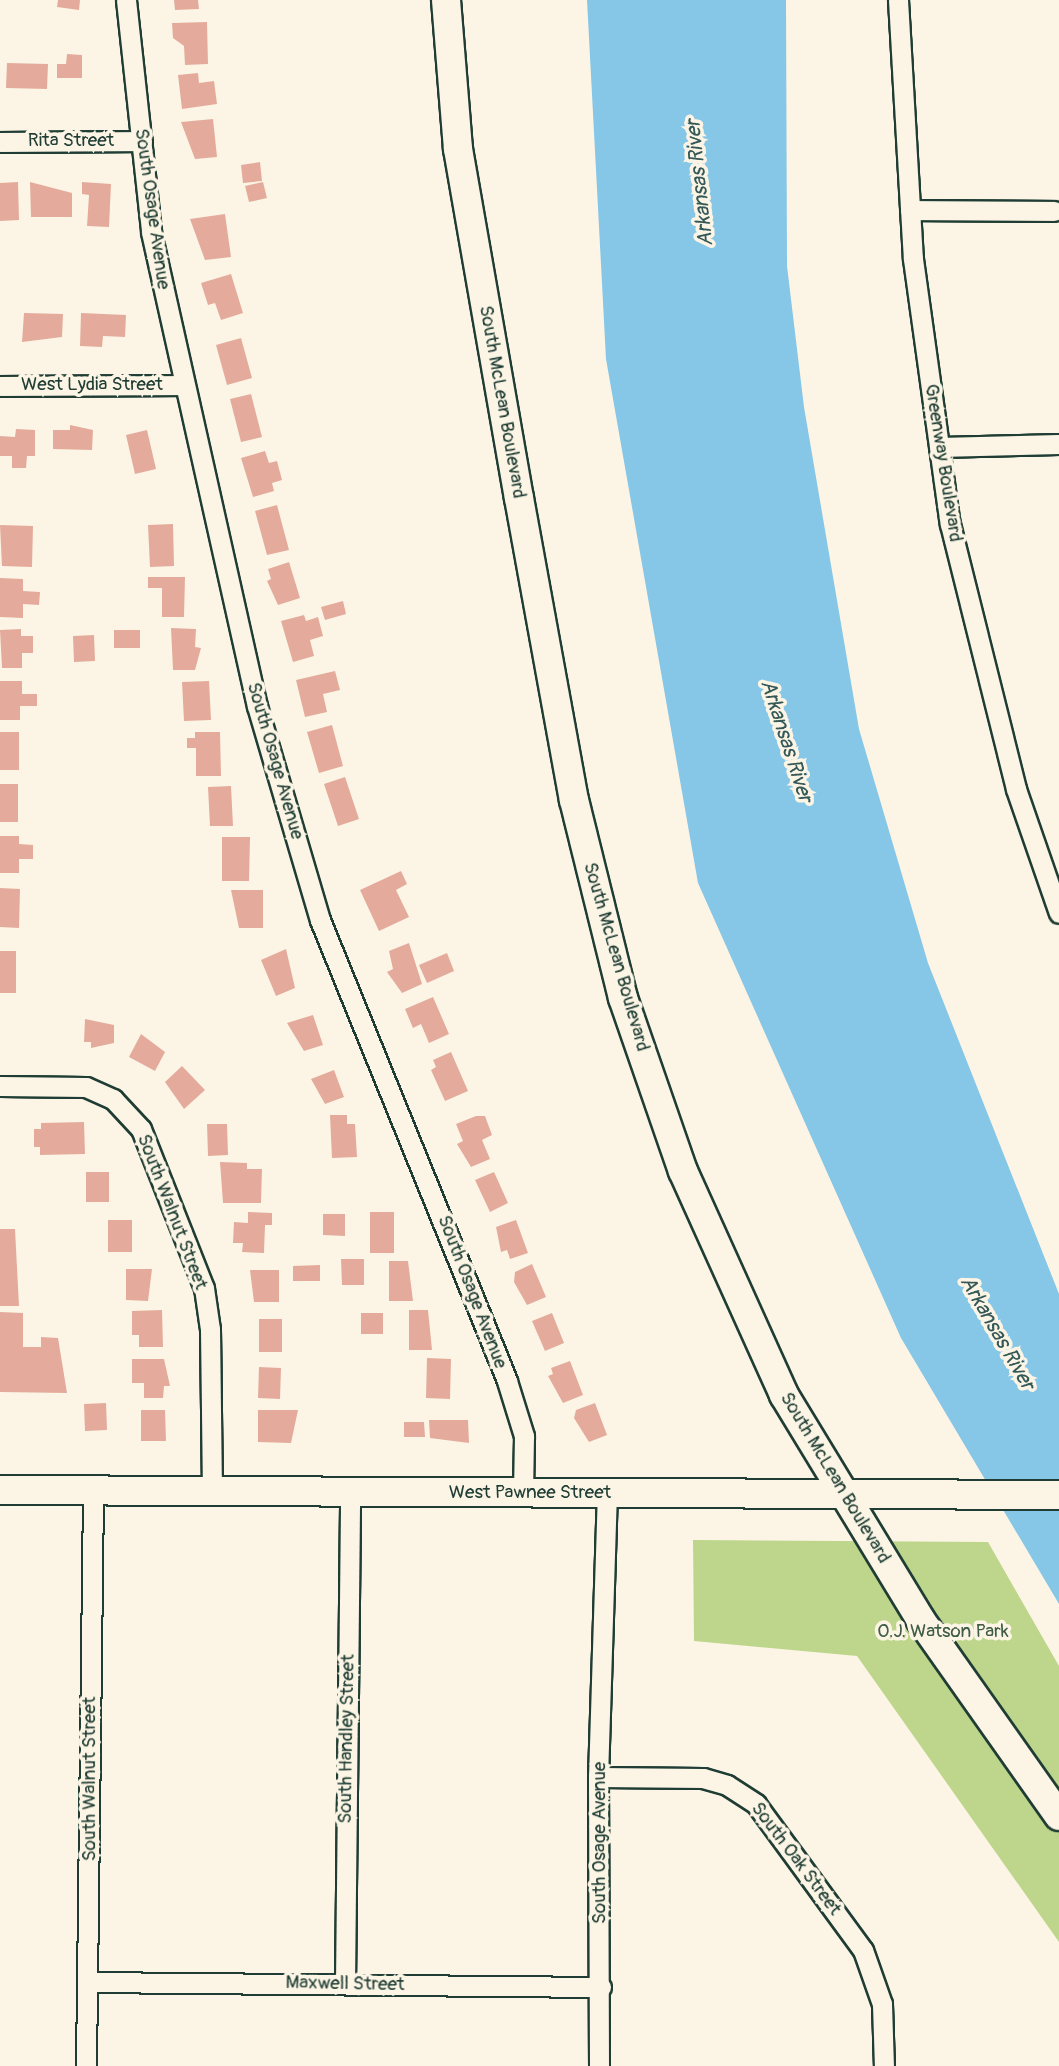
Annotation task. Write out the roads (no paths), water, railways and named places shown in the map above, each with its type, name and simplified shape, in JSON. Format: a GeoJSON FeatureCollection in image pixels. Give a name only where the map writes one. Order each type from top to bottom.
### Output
{"type":"FeatureCollection","features":[{"type":"Feature","properties":{"kind":"main road","name":"South McLean Boulevard"},"geometry":{"type":"LineString","coordinates":[[446,0],[458,149],[521,512],[574,800],[624,998],[683,1171],[784,1395],[920,1619],[1059,1816]]}},
{"type":"Feature","properties":{"kind":"main road","name":"West Pawnee Street"},"geometry":{"type":"LineString","coordinates":[[0,1490],[844,1494],[934,1497],[1059,1495]]}},
{"type":"Feature","properties":{"kind":"street","name":"South Osage Avenue"},"geometry":{"type":"LineString","coordinates":[[126,0],[151,232],[183,385],[257,706],[320,920],[507,1381],[524,1436],[523,1493]]}},
{"type":"Feature","properties":{"kind":"street","name":"Greenway Boulevard"},"geometry":{"type":"LineString","coordinates":[[898,0],[910,210],[950,524],[1016,789],[1059,913]]}},
{"type":"Feature","properties":{"kind":"street","name":"Rita Street"},"geometry":{"type":"LineString","coordinates":[[0,142],[142,141]]}},
{"type":"Feature","properties":{"kind":"street"},"geometry":{"type":"LineString","coordinates":[[910,210],[1054,211]]}},
{"type":"Feature","properties":{"kind":"street","name":"West Lydia Street"},"geometry":{"type":"LineString","coordinates":[[0,386],[183,385]]}},
{"type":"Feature","properties":{"kind":"street"},"geometry":{"type":"LineString","coordinates":[[939,447],[1059,444]]}},
{"type":"Feature","properties":{"kind":"street","name":"South Walnut Street"},"geometry":{"type":"LineString","coordinates":[[0,1086],[86,1087],[113,1099],[141,1129],[204,1288],[211,1339],[212,1493]]}},
{"type":"Feature","properties":{"kind":"street","name":"South Walnut Street"},"geometry":{"type":"LineString","coordinates":[[86,2066],[93,1490]]}},
{"type":"Feature","properties":{"kind":"street","name":"South Handley Street"},"geometry":{"type":"LineString","coordinates":[[345,1984],[350,1493]]}},
{"type":"Feature","properties":{"kind":"street","name":"South Osage Avenue"},"geometry":{"type":"LineString","coordinates":[[599,2066],[601,1987],[598,1777],[607,1493]]}},
{"type":"Feature","properties":{"kind":"street","name":"South Oak Street"},"geometry":{"type":"LineString","coordinates":[[598,1777],[703,1778],[727,1785],[756,1804],[863,1950],[882,2004],[884,2066]]}},
{"type":"Feature","properties":{"kind":"street","name":"Maxwell Street"},"geometry":{"type":"LineString","coordinates":[[89,1982],[601,1987]]}},
{"type":"Feature","properties":{"kind":"water","name":"Arkansas River"},"geometry":{"type":"Polygon","coordinates":[[[587,0],[786,0],[787,266],[804,407],[859,729],[928,963],[1059,1294],[1059,1604],[901,1338],[698,883],[606,359],[587,0]]]}},
{"type":"Feature","properties":{"kind":"park label","name":"O.J. Watson Park"},"geometry":{"type":"Point","coordinates":[943,1632]}}]}
